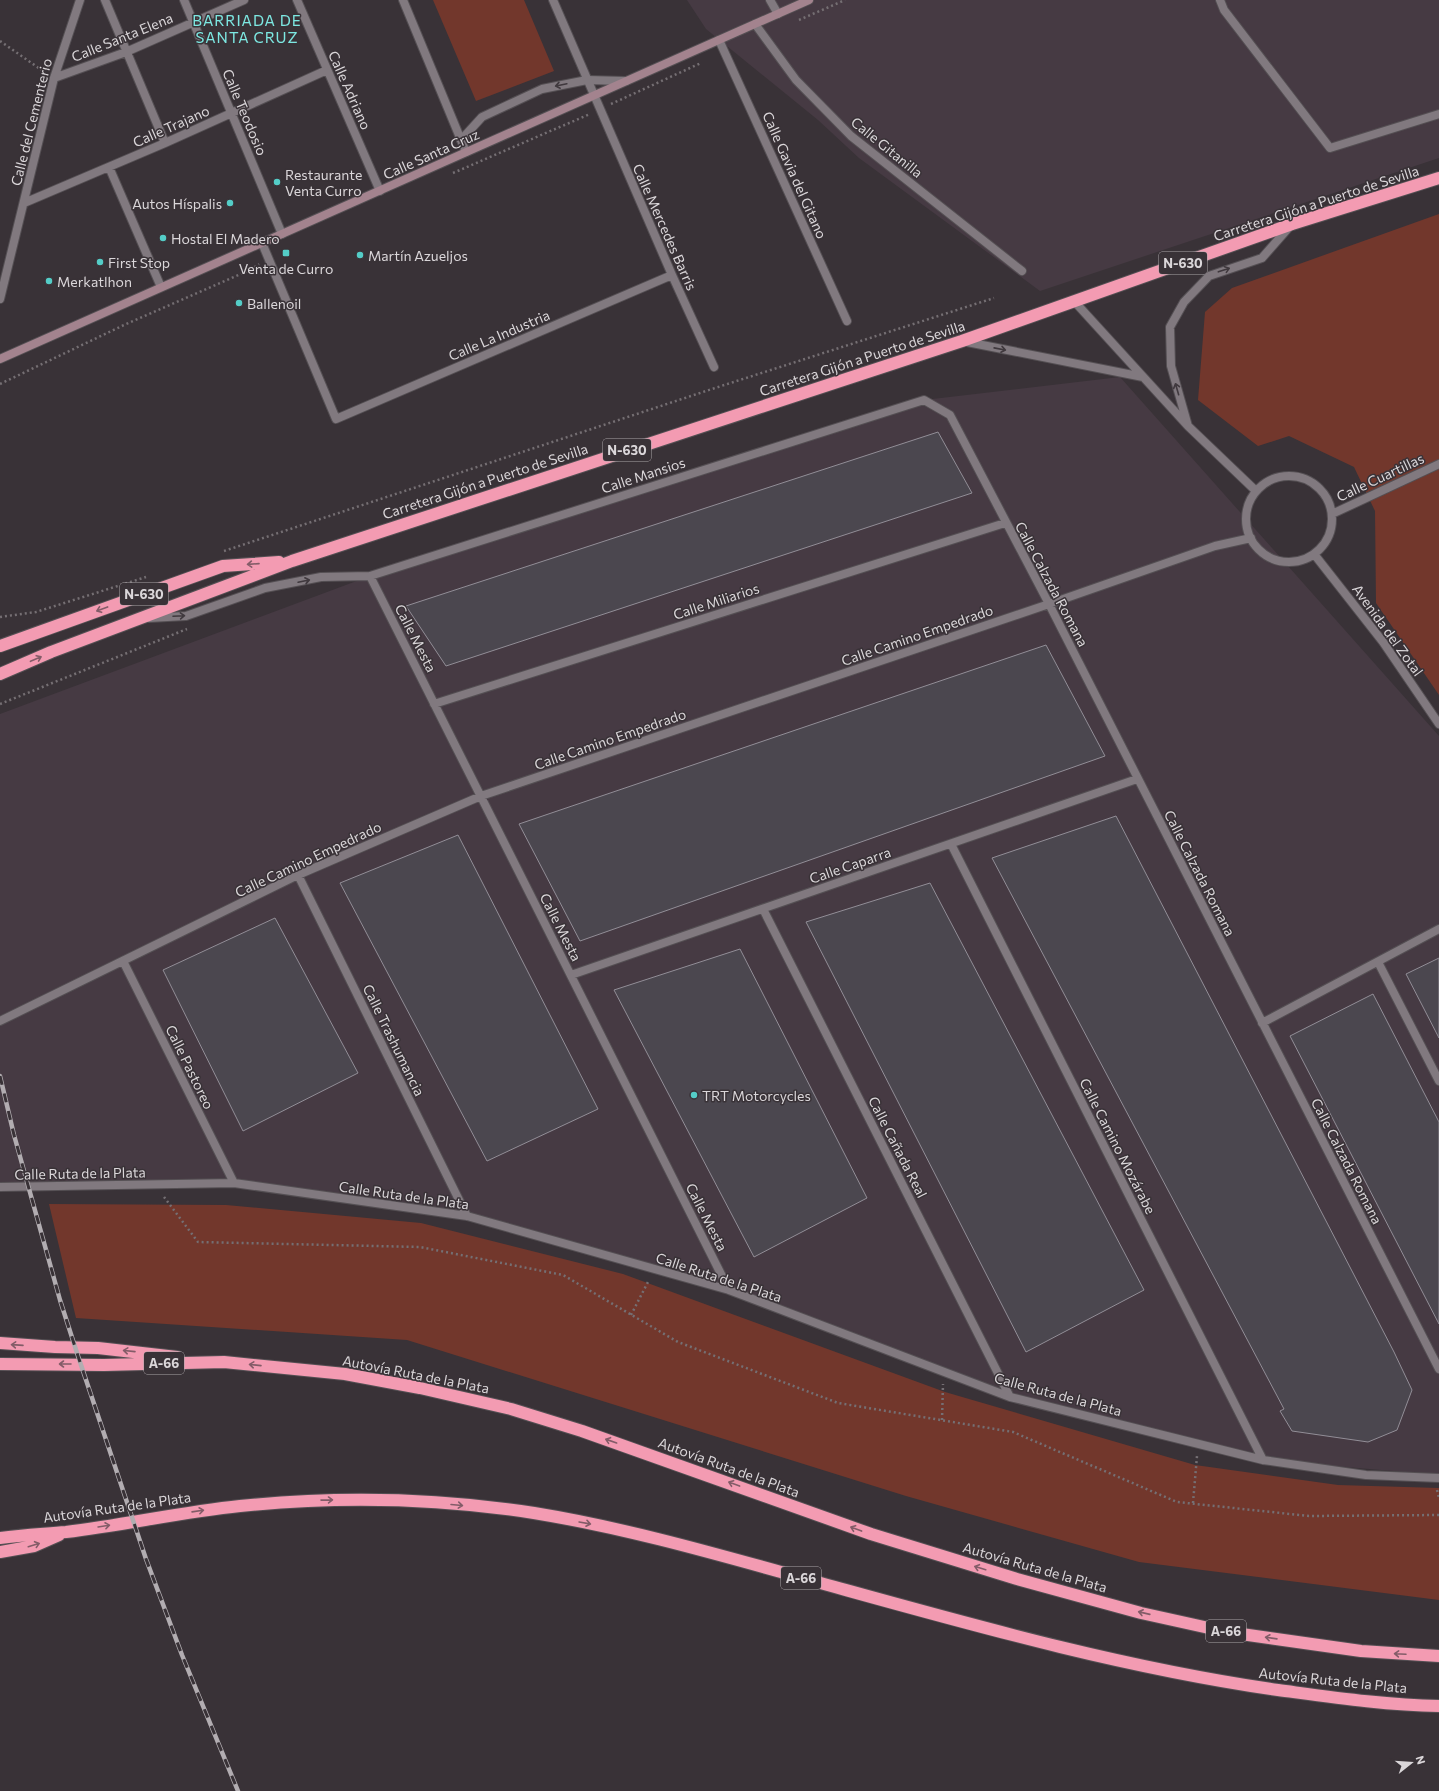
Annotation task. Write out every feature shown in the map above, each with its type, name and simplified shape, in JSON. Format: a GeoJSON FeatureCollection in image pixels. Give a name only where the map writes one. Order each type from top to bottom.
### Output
{"type":"FeatureCollection","features":[{"type":"Feature","properties":{"kind":"highway","name":"Carretera Gijón a Puerto de Sevilla"},"geometry":{"type":"LineString","coordinates":[[0,674],[140,618],[292,561],[962,341],[1292,224],[1439,178]]}},
{"type":"Feature","properties":{"kind":"highway","name":"Carretera Gijón a Puerto de Sevilla"},"geometry":{"type":"LineString","coordinates":[[0,646],[222,566],[292,561]]}},
{"type":"Feature","properties":{"kind":"highway"},"geometry":{"type":"LineString","coordinates":[[0,1344],[98,1348],[224,1362]]}},
{"type":"Feature","properties":{"kind":"highway","name":"Autovía Ruta de la Plata"},"geometry":{"type":"LineString","coordinates":[[0,1364],[224,1362],[345,1374],[420,1388],[511,1409],[647,1453],[871,1534],[1017,1579],[1141,1613],[1227,1632],[1353,1650],[1439,1656]]}},
{"type":"Feature","properties":{"kind":"highway","name":"Autovía Ruta de la Plata"},"geometry":{"type":"LineString","coordinates":[[0,1538],[27,1534],[65,1532],[239,1506],[310,1501],[366,1499],[441,1503],[534,1513],[600,1525],[683,1545],[1034,1641],[1157,1670],[1243,1685],[1343,1698],[1439,1706]]}},
{"type":"Feature","properties":{"kind":"highway"},"geometry":{"type":"LineString","coordinates":[[0,1552],[34,1546],[65,1532]]}},
{"type":"Feature","properties":{"kind":"main road","name":"Calle Santa Cruz"},"geometry":{"type":"LineString","coordinates":[[0,359],[809,0]]}},
{"type":"Feature","properties":{"kind":"street","name":"Calle del Cementerio"},"geometry":{"type":"LineString","coordinates":[[0,299],[54,78],[80,0]]}},
{"type":"Feature","properties":{"kind":"street"},"geometry":{"type":"LineString","coordinates":[[105,0],[165,143]]}},
{"type":"Feature","properties":{"kind":"street","name":"Calle Teodosio"},"geometry":{"type":"LineString","coordinates":[[184,0],[282,234]]}},
{"type":"Feature","properties":{"kind":"street","name":"Calle Santa Elena"},"geometry":{"type":"LineString","coordinates":[[54,78],[126,52],[244,0]]}},
{"type":"Feature","properties":{"kind":"street","name":"Calle Adriano"},"geometry":{"type":"LineString","coordinates":[[297,0],[380,191]]}},
{"type":"Feature","properties":{"kind":"street"},"geometry":{"type":"LineString","coordinates":[[403,0],[466,152]]}},
{"type":"Feature","properties":{"kind":"street","name":"Calle Mercedes Barris"},"geometry":{"type":"LineString","coordinates":[[553,0],[672,275],[714,367]]}},
{"type":"Feature","properties":{"kind":"street"},"geometry":{"type":"LineString","coordinates":[[770,0],[778,14]]}},
{"type":"Feature","properties":{"kind":"street"},"geometry":{"type":"LineString","coordinates":[[1220,0],[1224,10],[1330,148],[1439,114]]}},
{"type":"Feature","properties":{"kind":"street","name":"Calle Gitanilla"},"geometry":{"type":"LineString","coordinates":[[755,24],[796,80],[851,136],[1022,271]]}},
{"type":"Feature","properties":{"kind":"street","name":"Calle Gavia del Gitano"},"geometry":{"type":"LineString","coordinates":[[719,40],[847,321]]}},
{"type":"Feature","properties":{"kind":"street","name":"Calle Trajano"},"geometry":{"type":"LineString","coordinates":[[24,203],[165,143],[327,70]]}},
{"type":"Feature","properties":{"kind":"street"},"geometry":{"type":"LineString","coordinates":[[461,140],[482,117],[542,89],[587,80],[627,81]]}},
{"type":"Feature","properties":{"kind":"street"},"geometry":{"type":"LineString","coordinates":[[110,167],[161,287]]}},
{"type":"Feature","properties":{"kind":"street"},"geometry":{"type":"LineString","coordinates":[[1404,189],[1439,184]]}},
{"type":"Feature","properties":{"kind":"street"},"geometry":{"type":"LineString","coordinates":[[1188,426],[1171,366],[1170,327],[1184,302],[1209,276],[1262,258],[1292,224]]}},
{"type":"Feature","properties":{"kind":"street"},"geometry":{"type":"LineString","coordinates":[[262,243],[268,256]]}},
{"type":"Feature","properties":{"kind":"street","name":"Calle La Industria"},"geometry":{"type":"LineString","coordinates":[[268,256],[336,419],[672,275]]}},
{"type":"Feature","properties":{"kind":"street"},"geometry":{"type":"LineString","coordinates":[[1074,301],[1188,426],[1256,491]]}},
{"type":"Feature","properties":{"kind":"street"},"geometry":{"type":"LineString","coordinates":[[962,341],[1143,377]]}},
{"type":"Feature","properties":{"kind":"street","name":"Calle Calzada Romana"},"geometry":{"type":"LineString","coordinates":[[924,400],[950,416],[1049,604],[1439,1369]]}},
{"type":"Feature","properties":{"kind":"street","name":"Calle Mansios"},"geometry":{"type":"LineString","coordinates":[[140,618],[186,616],[265,588],[321,577],[370,576],[924,400]]}},
{"type":"Feature","properties":{"kind":"street","name":"Calle Cuartillas"},"geometry":{"type":"LineString","coordinates":[[1332,514],[1439,464]]}},
{"type":"Feature","properties":{"kind":"street"},"geometry":{"type":"LineString","coordinates":[[1282,476],[1300,477],[1314,483],[1324,494],[1332,514],[1330,534],[1322,547],[1314,554],[1306,558],[1292,562],[1280,561],[1266,555],[1255,545],[1248,531],[1246,516],[1249,504],[1256,491],[1268,481],[1282,476]]}},
{"type":"Feature","properties":{"kind":"street","name":"Calle Miliarios"},"geometry":{"type":"LineString","coordinates":[[434,704],[1006,523]]}},
{"type":"Feature","properties":{"kind":"street","name":"Calle Camino Empedrado"},"geometry":{"type":"LineString","coordinates":[[0,1021],[298,875],[481,796],[1049,604],[1215,546],[1251,538]]}},
{"type":"Feature","properties":{"kind":"street","name":"Avenida del Zotal"},"geometry":{"type":"LineString","coordinates":[[1314,554],[1383,642],[1439,724]]}},
{"type":"Feature","properties":{"kind":"street","name":"Calle Mesta"},"geometry":{"type":"LineString","coordinates":[[370,576],[729,1290]]}},
{"type":"Feature","properties":{"kind":"street","name":"Calle Caparra"},"geometry":{"type":"LineString","coordinates":[[571,975],[1137,779]]}},
{"type":"Feature","properties":{"kind":"street","name":"Calle Camino Mozárabe"},"geometry":{"type":"LineString","coordinates":[[951,844],[1263,1460]]}},
{"type":"Feature","properties":{"kind":"street","name":"Calle Trashumancia"},"geometry":{"type":"LineString","coordinates":[[298,875],[467,1216]]}},
{"type":"Feature","properties":{"kind":"street","name":"Calle Cañada Real"},"geometry":{"type":"LineString","coordinates":[[763,908],[1010,1397]]}},
{"type":"Feature","properties":{"kind":"street"},"geometry":{"type":"LineString","coordinates":[[1262,1023],[1439,929]]}},
{"type":"Feature","properties":{"kind":"street","name":"Calle Pastoreo"},"geometry":{"type":"LineString","coordinates":[[123,961],[234,1183]]}},
{"type":"Feature","properties":{"kind":"street"},"geometry":{"type":"LineString","coordinates":[[1378,962],[1439,1081]]}},
{"type":"Feature","properties":{"kind":"street","name":"Calle Ruta de la Plata"},"geometry":{"type":"LineString","coordinates":[[0,1188],[234,1183],[467,1216],[729,1290],[1010,1397],[1263,1460],[1366,1475],[1439,1478]]}},
{"type":"Feature","properties":{"kind":"path"},"geometry":{"type":"LineString","coordinates":[[797,21],[845,0]]}},
{"type":"Feature","properties":{"kind":"path"},"geometry":{"type":"LineString","coordinates":[[0,41],[54,78]]}},
{"type":"Feature","properties":{"kind":"path"},"geometry":{"type":"LineString","coordinates":[[452,174],[725,52]]}},
{"type":"Feature","properties":{"kind":"path"},"geometry":{"type":"LineString","coordinates":[[0,384],[124,325],[252,269],[268,256]]}},
{"type":"Feature","properties":{"kind":"path"},"geometry":{"type":"LineString","coordinates":[[219,552],[715,388],[994,298]]}},
{"type":"Feature","properties":{"kind":"path"},"geometry":{"type":"LineString","coordinates":[[0,618],[36,612],[152,575]]}},
{"type":"Feature","properties":{"kind":"path"},"geometry":{"type":"LineString","coordinates":[[0,704],[191,628]]}},
{"type":"Feature","properties":{"kind":"path"},"geometry":{"type":"LineString","coordinates":[[156,1185],[198,1242],[420,1247],[563,1275],[678,1342],[838,1403],[1013,1432],[1176,1502],[1309,1516],[1439,1515]]}},
{"type":"Feature","properties":{"kind":"path"},"geometry":{"type":"LineString","coordinates":[[631,1315],[655,1269]]}},
{"type":"Feature","properties":{"kind":"path"},"geometry":{"type":"LineString","coordinates":[[942,1420],[943,1372]]}},
{"type":"Feature","properties":{"kind":"path"},"geometry":{"type":"LineString","coordinates":[[1193,1504],[1198,1444]]}},
{"type":"Feature","properties":{"kind":"shaded area"},"geometry":{"type":"Polygon","coordinates":[[[433,0],[524,0],[554,71],[476,101],[433,0]]]}},
{"type":"Feature","properties":{"kind":"shaded area"},"geometry":{"type":"Polygon","coordinates":[[[687,0],[1439,0],[1439,158],[1040,291],[859,158],[818,120],[706,29],[687,0]]]}},
{"type":"Feature","properties":{"kind":"shaded area"},"geometry":{"type":"Polygon","coordinates":[[[1439,214],[1439,695],[1376,603],[1375,511],[1354,467],[1289,436],[1258,446],[1198,400],[1205,312],[1232,288],[1439,214]]]}},
{"type":"Feature","properties":{"kind":"shaded area"},"geometry":{"type":"Polygon","coordinates":[[[1120,377],[1439,736],[1439,1475],[1263,1460],[1010,1397],[729,1290],[467,1216],[234,1183],[0,1187],[0,714],[370,576],[924,400],[1120,377]]]}},
{"type":"Feature","properties":{"kind":"shaded area"},"geometry":{"type":"Polygon","coordinates":[[[49,1204],[226,1205],[421,1223],[623,1274],[945,1392],[1195,1465],[1338,1485],[1439,1488],[1439,1600],[1139,1562],[906,1496],[407,1340],[76,1318],[49,1204]]]}},
{"type":"Feature","properties":{"kind":"building"},"geometry":{"type":"Polygon","coordinates":[[[938,432],[972,493],[446,666],[406,606],[938,432]]]}},
{"type":"Feature","properties":{"kind":"building"},"geometry":{"type":"Polygon","coordinates":[[[1046,645],[1105,756],[580,941],[519,824],[1046,645]]]}},
{"type":"Feature","properties":{"kind":"building"},"geometry":{"type":"Polygon","coordinates":[[[1116,816],[1394,1352],[1412,1390],[1397,1430],[1368,1442],[1292,1431],[1280,1411],[1284,1409],[992,858],[1116,816]]]}},
{"type":"Feature","properties":{"kind":"building"},"geometry":{"type":"Polygon","coordinates":[[[458,835],[598,1109],[487,1161],[340,883],[458,835]]]}},
{"type":"Feature","properties":{"kind":"building"},"geometry":{"type":"Polygon","coordinates":[[[930,883],[1144,1290],[1026,1352],[806,922],[930,883]]]}},
{"type":"Feature","properties":{"kind":"building"},"geometry":{"type":"Polygon","coordinates":[[[275,918],[358,1073],[243,1131],[163,970],[275,918]]]}},
{"type":"Feature","properties":{"kind":"building"},"geometry":{"type":"Polygon","coordinates":[[[740,949],[867,1198],[754,1257],[614,990],[740,949]]]}},
{"type":"Feature","properties":{"kind":"building"},"geometry":{"type":"Polygon","coordinates":[[[1439,958],[1439,1038],[1406,974],[1439,958]]]}},
{"type":"Feature","properties":{"kind":"building"},"geometry":{"type":"Polygon","coordinates":[[[1373,994],[1439,1122],[1439,1324],[1290,1036],[1373,994]]]}},
{"type":"Feature","properties":{"kind":"railway"},"geometry":{"type":"LineString","coordinates":[[0,1076],[14,1135],[60,1300],[77,1353],[146,1559],[182,1655],[238,1791]]}},
{"type":"Feature","properties":{"kind":"place","name":"Restaurante Venta Curro"},"geometry":{"type":"Point","coordinates":[277,182]}},
{"type":"Feature","properties":{"kind":"place","name":"Autos Híspalis"},"geometry":{"type":"Point","coordinates":[230,203]}},
{"type":"Feature","properties":{"kind":"place","name":"Hostal El Madero"},"geometry":{"type":"Point","coordinates":[163,238]}},
{"type":"Feature","properties":{"kind":"place","name":"Venta de Curro"},"geometry":{"type":"Point","coordinates":[286,253]}},
{"type":"Feature","properties":{"kind":"place","name":"Martín Azueljos"},"geometry":{"type":"Point","coordinates":[360,255]}},
{"type":"Feature","properties":{"kind":"place","name":"First Stop"},"geometry":{"type":"Point","coordinates":[100,262]}},
{"type":"Feature","properties":{"kind":"place","name":"Merkatlhon"},"geometry":{"type":"Point","coordinates":[49,281]}},
{"type":"Feature","properties":{"kind":"place","name":"Ballenoil"},"geometry":{"type":"Point","coordinates":[239,303]}},
{"type":"Feature","properties":{"kind":"place","name":"TRT Motorcycles"},"geometry":{"type":"Point","coordinates":[694,1095]}},
{"type":"Feature","properties":{"kind":"district","name":"BARRIADA DE SANTA CRUZ"},"geometry":{"type":"Point","coordinates":[247,28]}}]}
